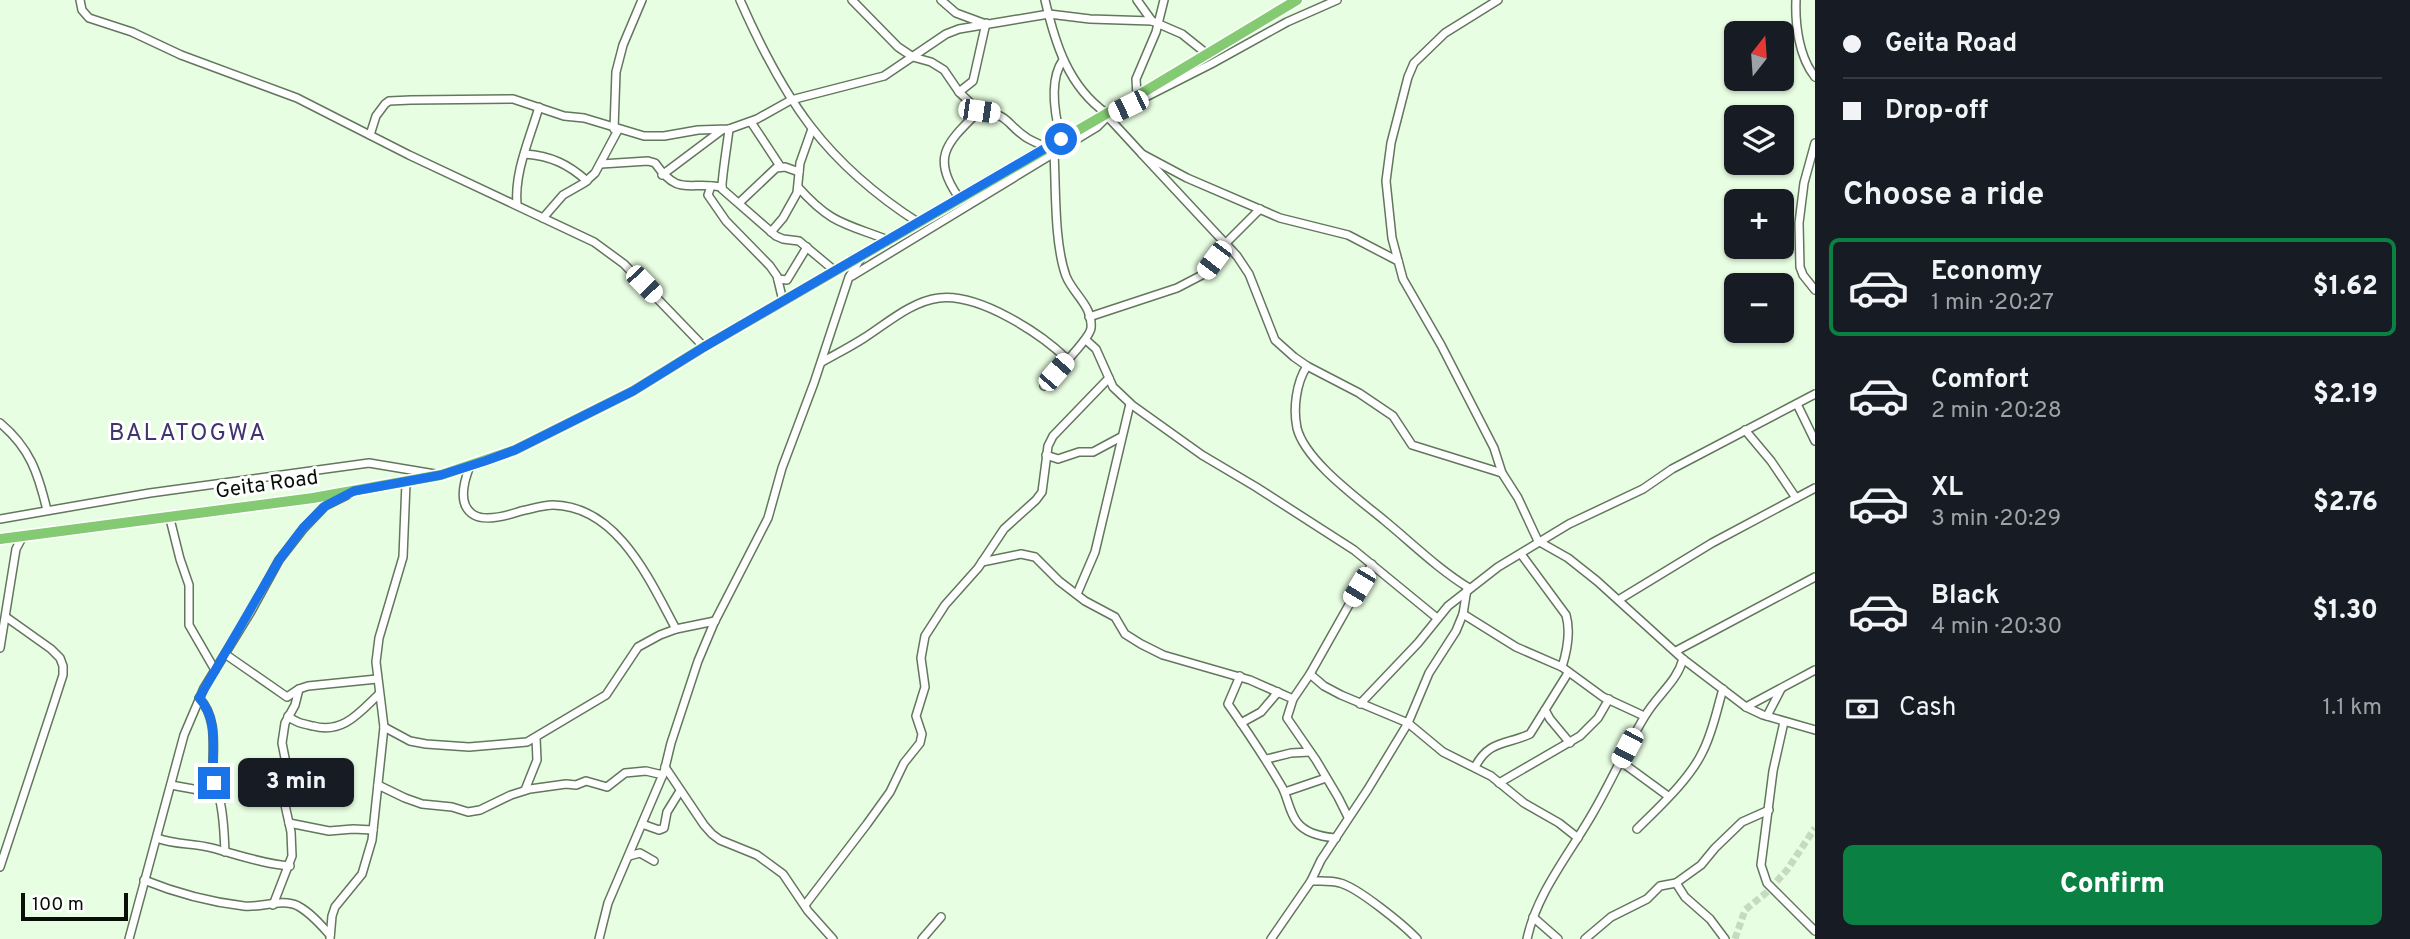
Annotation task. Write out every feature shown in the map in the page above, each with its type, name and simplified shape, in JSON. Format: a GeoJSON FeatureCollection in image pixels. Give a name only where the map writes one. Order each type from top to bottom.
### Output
{"type":"FeatureCollection","features":[{"type":"Feature","properties":{"kind":"highway","name":"Geita Road"},"geometry":{"type":"LineString","coordinates":[[0,539],[407,483],[441,475],[515,450],[633,391],[863,254],[1051,150],[1061,139],[1297,0]]}},
{"type":"Feature","properties":{"kind":"street"},"geometry":{"type":"LineString","coordinates":[[80,0],[82,10],[89,18],[132,32],[181,55],[297,98],[594,242],[609,251],[644,284],[704,347]]}},
{"type":"Feature","properties":{"kind":"street"},"geometry":{"type":"LineString","coordinates":[[543,218],[563,195],[587,181],[601,164],[616,129],[616,72],[623,45],[642,0]]}},
{"type":"Feature","properties":{"kind":"street"},"geometry":{"type":"LineString","coordinates":[[740,0],[760,44],[811,130],[874,192],[919,223]]}},
{"type":"Feature","properties":{"kind":"street"},"geometry":{"type":"LineString","coordinates":[[852,0],[898,47],[913,57],[932,62],[944,70],[959,92],[979,111],[1006,118],[1026,136],[1051,150]]}},
{"type":"Feature","properties":{"kind":"street"},"geometry":{"type":"LineString","coordinates":[[942,0],[956,13],[985,24]]}},
{"type":"Feature","properties":{"kind":"street"},"geometry":{"type":"LineString","coordinates":[[1045,0],[1063,60],[1090,101],[1107,114],[1249,274],[1275,340],[1307,366],[1359,393],[1393,416],[1409,442],[1417,447],[1502,473]]}},
{"type":"Feature","properties":{"kind":"street"},"geometry":{"type":"LineString","coordinates":[[1137,0],[1155,22]]}},
{"type":"Feature","properties":{"kind":"street"},"geometry":{"type":"LineString","coordinates":[[1137,96],[1136,79],[1164,0]]}},
{"type":"Feature","properties":{"kind":"street"},"geometry":{"type":"LineString","coordinates":[[849,277],[1051,150],[1097,127],[1107,114],[1211,64],[1287,22],[1337,0]]}},
{"type":"Feature","properties":{"kind":"street"},"geometry":{"type":"LineString","coordinates":[[1497,0],[1445,33],[1425,50],[1414,63],[1402,96],[1387,164],[1388,209],[1398,261],[1409,293],[1441,345],[1494,448],[1502,473],[1518,498],[1538,541],[1569,558],[1620,599],[1683,659],[1746,707],[1784,722],[1815,730]]}},
{"type":"Feature","properties":{"kind":"street"},"geometry":{"type":"LineString","coordinates":[[1796,0],[1796,28],[1815,85]]}},
{"type":"Feature","properties":{"kind":"street"},"geometry":{"type":"LineString","coordinates":[[662,175],[726,130],[751,122],[791,100],[884,76],[946,34],[985,24],[1049,14],[1155,22],[1182,34],[1207,54]]}},
{"type":"Feature","properties":{"kind":"street"},"geometry":{"type":"LineString","coordinates":[[959,92],[973,80],[985,24]]}},
{"type":"Feature","properties":{"kind":"street"},"geometry":{"type":"LineString","coordinates":[[1061,139],[1056,121],[1055,86],[1063,60]]}},
{"type":"Feature","properties":{"kind":"street"},"geometry":{"type":"LineString","coordinates":[[370,135],[376,116],[389,101],[513,99],[564,116],[584,118],[616,129],[653,136],[698,130],[726,130]]}},
{"type":"Feature","properties":{"kind":"street"},"geometry":{"type":"LineString","coordinates":[[517,205],[516,184],[539,107]]}},
{"type":"Feature","properties":{"kind":"street"},"geometry":{"type":"LineString","coordinates":[[960,199],[947,178],[946,148],[979,111]]}},
{"type":"Feature","properties":{"kind":"street"},"geometry":{"type":"LineString","coordinates":[[751,122],[780,166],[799,172]]}},
{"type":"Feature","properties":{"kind":"street"},"geometry":{"type":"LineString","coordinates":[[722,187],[726,130]]}},
{"type":"Feature","properties":{"kind":"street"},"geometry":{"type":"LineString","coordinates":[[771,232],[790,206],[797,187],[801,157],[811,130]]}},
{"type":"Feature","properties":{"kind":"street"},"geometry":{"type":"LineString","coordinates":[[1815,143],[1804,183],[1799,223],[1800,267],[1815,290]]}},
{"type":"Feature","properties":{"kind":"street"},"geometry":{"type":"LineString","coordinates":[[1044,386],[1086,340],[1091,328],[1086,304],[1067,278],[1062,260],[1051,150]]}},
{"type":"Feature","properties":{"kind":"street"},"geometry":{"type":"LineString","coordinates":[[525,154],[551,157],[570,167],[587,181]]}},
{"type":"Feature","properties":{"kind":"street"},"geometry":{"type":"LineString","coordinates":[[1142,155],[1198,183],[1280,218],[1348,235],[1398,261]]}},
{"type":"Feature","properties":{"kind":"street"},"geometry":{"type":"LineString","coordinates":[[601,164],[649,161],[655,163],[662,175],[681,186],[722,187],[779,238],[799,241],[835,271]]}},
{"type":"Feature","properties":{"kind":"street"},"geometry":{"type":"LineString","coordinates":[[739,203],[762,179],[780,166]]}},
{"type":"Feature","properties":{"kind":"street"},"geometry":{"type":"LineString","coordinates":[[710,186],[708,195],[712,203],[770,266],[778,279],[783,301]]}},
{"type":"Feature","properties":{"kind":"street"},"geometry":{"type":"LineString","coordinates":[[797,187],[837,222],[889,240]]}},
{"type":"Feature","properties":{"kind":"street"},"geometry":{"type":"LineString","coordinates":[[1089,317],[1177,288],[1202,275],[1225,244],[1260,209]]}},
{"type":"Feature","properties":{"kind":"street"},"geometry":{"type":"LineString","coordinates":[[778,279],[787,280],[791,276],[807,247]]}},
{"type":"Feature","properties":{"kind":"street"},"geometry":{"type":"LineString","coordinates":[[599,939],[608,903],[664,771],[688,685],[715,621],[768,519],[782,468],[849,277],[863,254]]}},
{"type":"Feature","properties":{"kind":"street"},"geometry":{"type":"LineString","coordinates":[[821,362],[908,311],[939,298],[967,302],[1023,324],[1046,339],[1067,359]]}},
{"type":"Feature","properties":{"kind":"street"},"geometry":{"type":"LineString","coordinates":[[1086,340],[1096,349],[1113,387],[1130,404],[1202,455],[1287,506],[1373,564],[1437,618]]}},
{"type":"Feature","properties":{"kind":"street"},"geometry":{"type":"LineString","coordinates":[[1307,366],[1298,384],[1297,429],[1316,459],[1361,502],[1468,589]]}},
{"type":"Feature","properties":{"kind":"street"},"geometry":{"type":"LineString","coordinates":[[804,905],[890,792],[904,762],[920,743],[922,734],[916,716],[925,687],[921,657],[925,636],[945,605],[982,562],[1004,529],[1042,492],[1046,454],[1053,436],[1109,378]]}},
{"type":"Feature","properties":{"kind":"street"},"geometry":{"type":"LineString","coordinates":[[1360,704],[1418,643],[1437,618],[1468,589],[1498,567],[1538,541],[1643,489],[1672,469],[1815,394]]}},
{"type":"Feature","properties":{"kind":"street"},"geometry":{"type":"LineString","coordinates":[[1077,594],[1095,552],[1130,404]]}},
{"type":"Feature","properties":{"kind":"street"},"geometry":{"type":"LineString","coordinates":[[1797,404],[1815,441]]}},
{"type":"Feature","properties":{"kind":"street"},"geometry":{"type":"LineString","coordinates":[[0,423],[27,450],[47,510]]}},
{"type":"Feature","properties":{"kind":"street"},"geometry":{"type":"LineString","coordinates":[[1745,430],[1771,461],[1796,498]]}},
{"type":"Feature","properties":{"kind":"street"},"geometry":{"type":"LineString","coordinates":[[1046,454],[1058,459],[1079,452],[1093,452],[1121,437]]}},
{"type":"Feature","properties":{"kind":"street"},"geometry":{"type":"LineString","coordinates":[[0,519],[171,490],[369,463],[441,475]]}},
{"type":"Feature","properties":{"kind":"street"},"geometry":{"type":"LineString","coordinates":[[470,466],[464,483],[463,497],[469,511],[477,517],[553,505],[575,509],[595,518],[624,544],[645,573],[676,629]]}},
{"type":"Feature","properties":{"kind":"street"},"geometry":{"type":"LineString","coordinates":[[330,937],[335,906],[362,874],[373,830],[384,727],[377,679],[379,638],[403,557],[407,483]]}},
{"type":"Feature","properties":{"kind":"street"},"geometry":{"type":"LineString","coordinates":[[1620,599],[1712,543],[1815,488]]}},
{"type":"Feature","properties":{"kind":"street"},"geometry":{"type":"LineString","coordinates":[[129,939],[184,735],[199,698],[279,560],[303,528],[325,506],[354,491]]}},
{"type":"Feature","properties":{"kind":"street"},"geometry":{"type":"LineString","coordinates":[[173,517],[170,519],[189,585],[190,625],[215,670]]}},
{"type":"Feature","properties":{"kind":"street"},"geometry":{"type":"LineString","coordinates":[[0,648],[16,549],[23,536]]}},
{"type":"Feature","properties":{"kind":"street"},"geometry":{"type":"LineString","coordinates":[[982,562],[1029,554],[1059,581],[1094,606],[1115,617],[1125,634],[1163,655],[1240,676],[1293,699]]}},
{"type":"Feature","properties":{"kind":"street"},"geometry":{"type":"LineString","coordinates":[[1475,766],[1483,753],[1492,746],[1530,734],[1565,670],[1569,623],[1566,615],[1521,554]]}},
{"type":"Feature","properties":{"kind":"street"},"geometry":{"type":"LineString","coordinates":[[1348,817],[1287,719],[1293,699],[1373,564]]}},
{"type":"Feature","properties":{"kind":"street"},"geometry":{"type":"LineString","coordinates":[[1676,651],[1815,577]]}},
{"type":"Feature","properties":{"kind":"street"},"geometry":{"type":"LineString","coordinates":[[1271,939],[1311,881],[1321,860],[1408,723],[1429,673],[1451,640],[1463,614],[1468,589]]}},
{"type":"Feature","properties":{"kind":"street"},"geometry":{"type":"LineString","coordinates":[[1463,614],[1516,647],[1565,670],[1609,699],[1644,716]]}},
{"type":"Feature","properties":{"kind":"street"},"geometry":{"type":"LineString","coordinates":[[0,867],[63,675],[60,658],[6,617]]}},
{"type":"Feature","properties":{"kind":"street"},"geometry":{"type":"LineString","coordinates":[[384,727],[410,741],[461,746],[527,742],[606,695],[638,647],[676,629],[715,621]]}},
{"type":"Feature","properties":{"kind":"street"},"geometry":{"type":"LineString","coordinates":[[225,654],[287,697],[299,689],[377,679]]}},
{"type":"Feature","properties":{"kind":"street"},"geometry":{"type":"LineString","coordinates":[[1527,939],[1533,918],[1556,871],[1578,838],[1644,716],[1675,678],[1683,659]]}},
{"type":"Feature","properties":{"kind":"street"},"geometry":{"type":"LineString","coordinates":[[1746,707],[1815,670]]}},
{"type":"Feature","properties":{"kind":"street"},"geometry":{"type":"LineString","coordinates":[[1310,674],[1324,686],[1408,723],[1443,752],[1475,766],[1524,803],[1559,822],[1578,838]]}},
{"type":"Feature","properties":{"kind":"street"},"geometry":{"type":"LineString","coordinates":[[1240,676],[1228,704],[1266,759],[1285,792],[1293,815],[1302,828],[1324,838],[1336,838]]}},
{"type":"Feature","properties":{"kind":"street"},"geometry":{"type":"LineString","coordinates":[[1767,716],[1782,688]]}},
{"type":"Feature","properties":{"kind":"street"},"geometry":{"type":"LineString","coordinates":[[274,905],[292,856],[285,805],[288,774],[282,743],[288,716],[295,705],[299,689]]}},
{"type":"Feature","properties":{"kind":"street"},"geometry":{"type":"LineString","coordinates":[[1637,829],[1690,772],[1703,752],[1723,689]]}},
{"type":"Feature","properties":{"kind":"street"},"geometry":{"type":"LineString","coordinates":[[1241,723],[1261,712],[1278,692]]}},
{"type":"Feature","properties":{"kind":"street"},"geometry":{"type":"LineString","coordinates":[[288,716],[298,723],[320,728],[337,728],[351,720],[379,694]]}},
{"type":"Feature","properties":{"kind":"street"},"geometry":{"type":"LineString","coordinates":[[199,698],[207,709],[212,726],[213,778],[219,797],[225,852]]}},
{"type":"Feature","properties":{"kind":"street"},"geometry":{"type":"LineString","coordinates":[[1499,783],[1570,743],[1591,727],[1609,699]]}},
{"type":"Feature","properties":{"kind":"street"},"geometry":{"type":"LineString","coordinates":[[1545,710],[1570,743]]}},
{"type":"Feature","properties":{"kind":"street"},"geometry":{"type":"LineString","coordinates":[[1784,722],[1773,771],[1762,854],[1763,874],[1771,888],[1815,931]]}},
{"type":"Feature","properties":{"kind":"street"},"geometry":{"type":"LineString","coordinates":[[525,790],[538,756],[536,738]]}},
{"type":"Feature","properties":{"kind":"street"},"geometry":{"type":"LineString","coordinates":[[1266,759],[1283,754],[1310,752]]}},
{"type":"Feature","properties":{"kind":"street"},"geometry":{"type":"LineString","coordinates":[[1620,761],[1668,796]]}},
{"type":"Feature","properties":{"kind":"street"},"geometry":{"type":"LineString","coordinates":[[377,785],[422,804],[452,807],[468,812],[480,810],[525,790],[576,785],[586,781],[607,786],[622,775],[640,771],[664,771]]}},
{"type":"Feature","properties":{"kind":"street"},"geometry":{"type":"LineString","coordinates":[[664,771],[712,834],[757,855],[783,874],[804,905],[833,939]]}},
{"type":"Feature","properties":{"kind":"street"},"geometry":{"type":"LineString","coordinates":[[1285,792],[1326,778]]}},
{"type":"Feature","properties":{"kind":"street"},"geometry":{"type":"LineString","coordinates":[[171,785],[184,786],[219,797]]}},
{"type":"Feature","properties":{"kind":"street"},"geometry":{"type":"LineString","coordinates":[[642,824],[663,830],[668,811],[680,791]]}},
{"type":"Feature","properties":{"kind":"street"},"geometry":{"type":"LineString","coordinates":[[1585,939],[1611,917],[1647,899],[1660,886],[1676,883],[1701,864],[1742,822],[1769,810]]}},
{"type":"Feature","properties":{"kind":"street"},"geometry":{"type":"LineString","coordinates":[[289,823],[329,831],[373,830]]}},
{"type":"Feature","properties":{"kind":"street"},"geometry":{"type":"LineString","coordinates":[[157,838],[178,844],[205,846],[260,862],[290,866]]}},
{"type":"Feature","properties":{"kind":"street"},"geometry":{"type":"LineString","coordinates":[[629,856],[640,853],[654,861]]}},
{"type":"Feature","properties":{"kind":"street"},"geometry":{"type":"LineString","coordinates":[[144,880],[185,894],[229,904],[247,906],[284,902],[298,906],[314,918],[330,937]]}},
{"type":"Feature","properties":{"kind":"street"},"geometry":{"type":"LineString","coordinates":[[1311,881],[1340,883],[1350,887],[1398,920],[1417,939]]}},
{"type":"Feature","properties":{"kind":"street"},"geometry":{"type":"LineString","coordinates":[[1676,883],[1685,897],[1706,915],[1725,939]]}},
{"type":"Feature","properties":{"kind":"street"},"geometry":{"type":"LineString","coordinates":[[922,939],[941,918]]}},
{"type":"Feature","properties":{"kind":"street"},"geometry":{"type":"LineString","coordinates":[[1533,918],[1558,939]]}},
{"type":"Feature","properties":{"kind":"tunnel"},"geometry":{"type":"LineString","coordinates":[[1735,939],[1745,910],[1766,893],[1787,870],[1815,828]]}},
{"type":"Feature","properties":{"kind":"district","name":"BALATOGWA"},"geometry":{"type":"Point","coordinates":[188,434]}},
{"type":"Feature","properties":{"kind":"route"},"geometry":{"type":"LineString","coordinates":[[214,783],[212,726],[207,709],[199,698],[279,560],[303,528],[325,506],[354,491],[441,475],[515,450],[633,391],[1061,139]]}}]}
